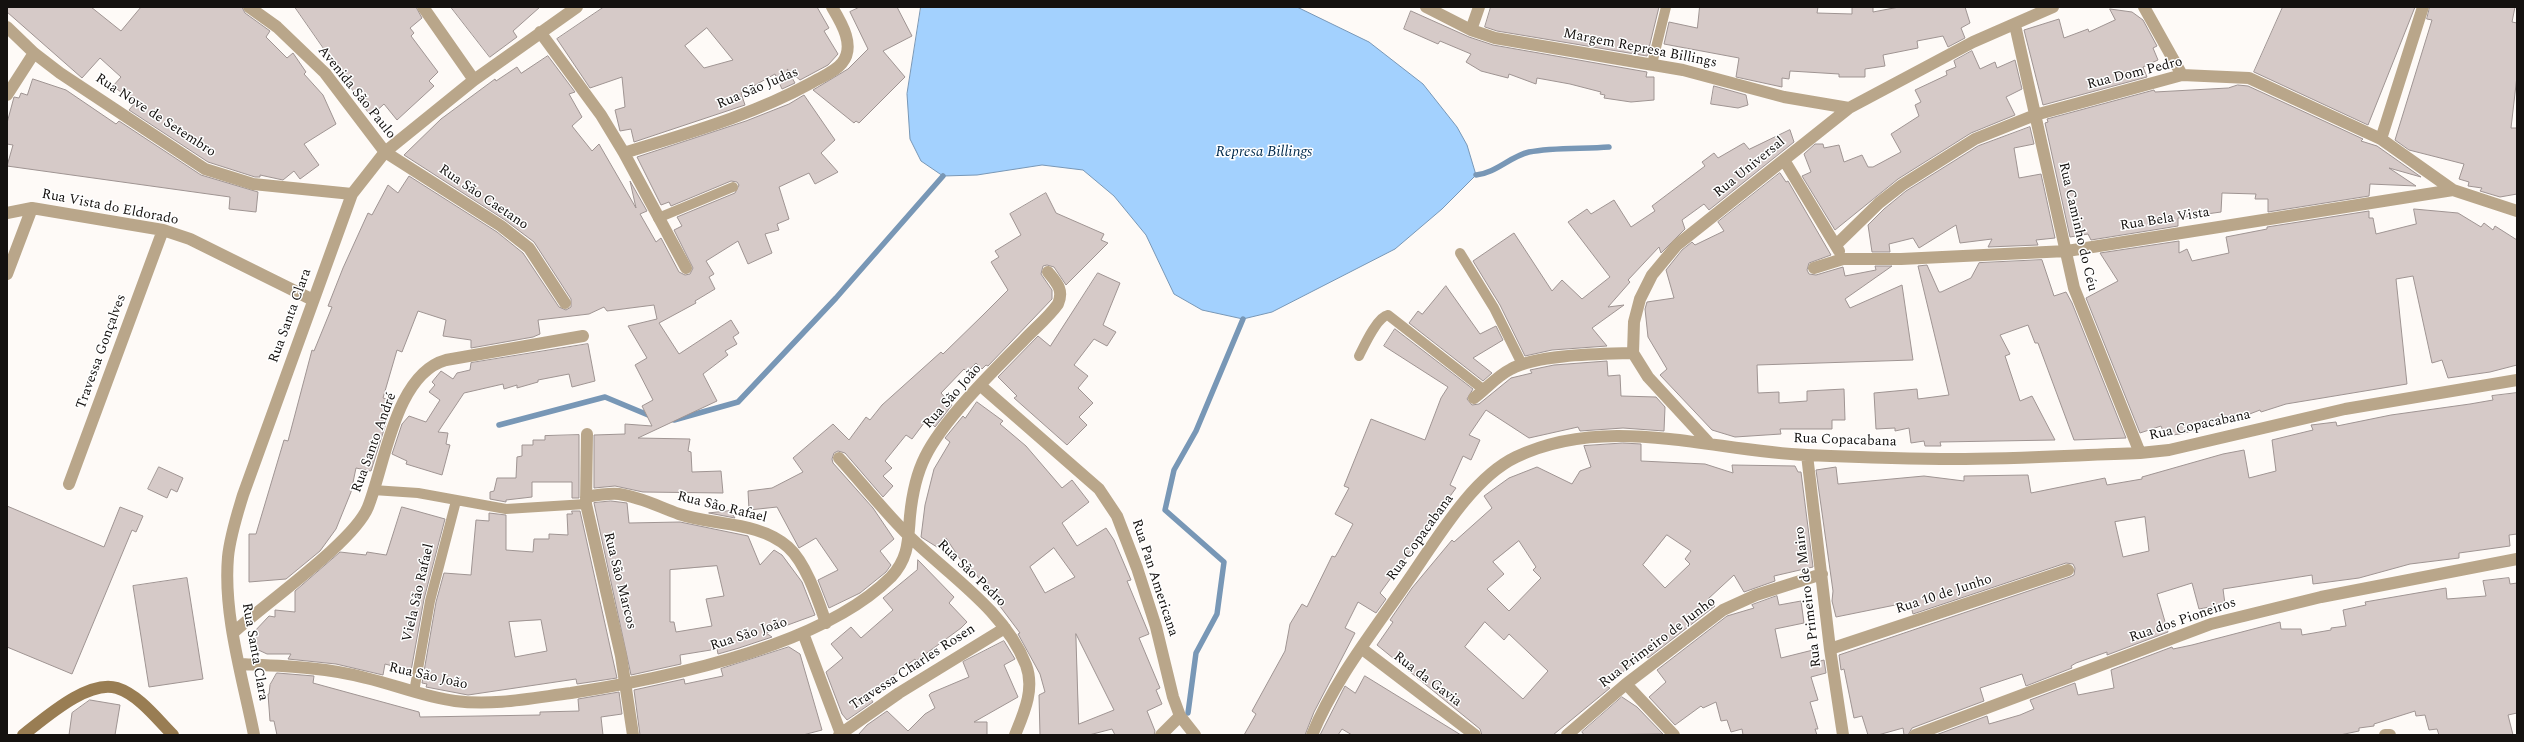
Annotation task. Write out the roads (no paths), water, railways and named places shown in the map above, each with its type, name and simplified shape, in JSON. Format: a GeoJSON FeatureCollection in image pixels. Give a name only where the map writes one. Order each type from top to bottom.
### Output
{"type":"FeatureCollection","features":[{"type":"Feature","properties":{"kind":"street","name":"Avenida São Paulo"},"geometry":{"type":"LineString","coordinates":[[249,7],[277,27],[325,74],[385,152]]}},
{"type":"Feature","properties":{"kind":"street"},"geometry":{"type":"LineString","coordinates":[[423,7],[474,80]]}},
{"type":"Feature","properties":{"kind":"street","name":"Rua Santa Clara"},"geometry":{"type":"LineString","coordinates":[[254,735],[233,633],[228,557],[232,533],[243,495],[352,194],[385,152],[474,80],[577,7]]}},
{"type":"Feature","properties":{"kind":"street","name":"Rua São Judas"},"geometry":{"type":"LineString","coordinates":[[624,152],[744,114],[785,97],[834,70],[842,63],[848,47],[840,20],[832,7]]}},
{"type":"Feature","properties":{"kind":"street","name":"Margem Represa Billings"},"geometry":{"type":"LineString","coordinates":[[1426,7],[1471,30],[1495,38],[1683,70],[1784,97],[1849,108]]}},
{"type":"Feature","properties":{"kind":"street"},"geometry":{"type":"LineString","coordinates":[[1471,30],[1479,7]]}},
{"type":"Feature","properties":{"kind":"street","name":"Rua Universal"},"geometry":{"type":"LineString","coordinates":[[1633,353],[1634,322],[1638,307],[1652,274],[1677,245],[1849,108],[1927,65],[2053,7]]}},
{"type":"Feature","properties":{"kind":"street"},"geometry":{"type":"LineString","coordinates":[[2144,7],[2182,75]]}},
{"type":"Feature","properties":{"kind":"street"},"geometry":{"type":"LineString","coordinates":[[2381,139],[2422,7]]}},
{"type":"Feature","properties":{"kind":"street","name":"Rua Caminho do Céu"},"geometry":{"type":"LineString","coordinates":[[2015,25],[2067,251],[2074,288],[2140,453]]}},
{"type":"Feature","properties":{"kind":"street","name":"Rua Nove de Setembro"},"geometry":{"type":"LineString","coordinates":[[7,27],[34,53],[205,169],[253,184],[352,194]]}},
{"type":"Feature","properties":{"kind":"street"},"geometry":{"type":"LineString","coordinates":[[540,32],[601,115],[624,152],[686,268]]}},
{"type":"Feature","properties":{"kind":"street"},"geometry":{"type":"LineString","coordinates":[[7,94],[34,53]]}},
{"type":"Feature","properties":{"kind":"street","name":"Rua Dom Pedro"},"geometry":{"type":"LineString","coordinates":[[1837,244],[1879,203],[1933,164],[1975,139],[2035,115],[2182,75],[2249,78],[2381,139],[2453,190]]}},
{"type":"Feature","properties":{"kind":"street","name":"Rua São Caetano"},"geometry":{"type":"LineString","coordinates":[[385,152],[517,237],[538,259],[565,303]]}},
{"type":"Feature","properties":{"kind":"street"},"geometry":{"type":"LineString","coordinates":[[1784,160],[1837,244],[1843,259]]}},
{"type":"Feature","properties":{"kind":"street","name":"Rua Bela Vista"},"geometry":{"type":"LineString","coordinates":[[1814,268],[1843,259],[1902,259],[2067,251],[2453,190],[2517,212]]}},
{"type":"Feature","properties":{"kind":"street"},"geometry":{"type":"LineString","coordinates":[[7,274],[32,208]]}},
{"type":"Feature","properties":{"kind":"street","name":"Rua Vista do Eldorado"},"geometry":{"type":"LineString","coordinates":[[7,214],[32,208],[163,230],[190,239],[313,300]]}},
{"type":"Feature","properties":{"kind":"street","name":"Travessa Gonçalves"},"geometry":{"type":"LineString","coordinates":[[69,484],[163,230]]}},
{"type":"Feature","properties":{"kind":"street","name":"Rua São João"},"geometry":{"type":"LineString","coordinates":[[240,664],[334,671],[365,677],[414,692],[453,701],[510,702],[626,684],[738,655],[803,633],[826,623],[870,594],[899,567],[910,537],[910,518],[914,488],[924,459],[932,444],[980,386],[1058,304],[1061,295],[1059,286],[1048,272]]}},
{"type":"Feature","properties":{"kind":"street","name":"Rua Santo André"},"geometry":{"type":"LineString","coordinates":[[233,633],[350,532],[363,516],[402,403],[427,369],[446,360],[583,336]]}},
{"type":"Feature","properties":{"kind":"street"},"geometry":{"type":"LineString","coordinates":[[1479,394],[1502,374],[1522,364],[1568,357],[1633,353],[1652,382],[1708,442]]}},
{"type":"Feature","properties":{"kind":"street","name":"Rua Copacabana"},"geometry":{"type":"LineString","coordinates":[[1312,735],[1326,705],[1361,648],[1444,527],[1483,482],[1514,458],[1554,444],[1611,436],[1708,442],[1738,449],[1807,455],[1954,459],[2140,453],[2169,450],[2345,409],[2517,380]]}},
{"type":"Feature","properties":{"kind":"street","name":"Rua Pan Americana"},"geometry":{"type":"LineString","coordinates":[[980,386],[1099,489],[1118,516],[1138,568],[1156,627],[1164,664],[1180,716],[1195,735]]}},
{"type":"Feature","properties":{"kind":"street","name":"Rua São Marcos"},"geometry":{"type":"LineString","coordinates":[[587,434],[586,501],[626,684],[633,735]]}},
{"type":"Feature","properties":{"kind":"street","name":"Rua Primeiro de Mairo"},"geometry":{"type":"LineString","coordinates":[[1807,455],[1830,649],[1843,735]]}},
{"type":"Feature","properties":{"kind":"street","name":"Rua São Pedro"},"geometry":{"type":"LineString","coordinates":[[839,458],[910,537],[950,573],[1005,628],[1026,665],[1029,685],[1029,697],[1015,735]]}},
{"type":"Feature","properties":{"kind":"street","name":"Rua São Rafael"},"geometry":{"type":"LineString","coordinates":[[586,501],[612,494],[632,497],[679,514],[747,528],[774,537],[790,548],[798,559],[826,623]]}},
{"type":"Feature","properties":{"kind":"street","name":"Rua dos Pioneiros"},"geometry":{"type":"LineString","coordinates":[[1915,735],[2211,624],[2321,597],[2517,559]]}},
{"type":"Feature","properties":{"kind":"street","name":"Rua 10 de Junho"},"geometry":{"type":"LineString","coordinates":[[1830,649],[2068,570]]}},
{"type":"Feature","properties":{"kind":"street","name":"Rua Primeiro de Junho"},"geometry":{"type":"LineString","coordinates":[[1567,735],[1626,684],[1723,610],[1756,595],[1822,574]]}},
{"type":"Feature","properties":{"kind":"street","name":"Travessa Charles Rosen"},"geometry":{"type":"LineString","coordinates":[[840,734],[899,693],[1005,628]]}},
{"type":"Feature","properties":{"kind":"street"},"geometry":{"type":"LineString","coordinates":[[803,633],[840,734]]}},
{"type":"Feature","properties":{"kind":"street","name":"Rua da Gavia"},"geometry":{"type":"LineString","coordinates":[[1361,648],[1475,735]]}},
{"type":"Feature","properties":{"kind":"street"},"geometry":{"type":"LineString","coordinates":[[1626,684],[1674,735]]}},
{"type":"Feature","properties":{"kind":"street"},"geometry":{"type":"LineString","coordinates":[[23,735],[84,693],[106,687],[116,688],[128,694],[146,708],[173,735]]}},
{"type":"Feature","properties":{"kind":"street"},"geometry":{"type":"LineString","coordinates":[[1161,735],[1180,716]]}},
{"type":"Feature","properties":{"kind":"street"},"geometry":{"type":"LineString","coordinates":[[2385,735],[2390,735]]}},
{"type":"Feature","properties":{"kind":"lane"},"geometry":{"type":"LineString","coordinates":[[1652,64],[1666,7]]}},
{"type":"Feature","properties":{"kind":"lane"},"geometry":{"type":"LineString","coordinates":[[658,218],[733,187]]}},
{"type":"Feature","properties":{"kind":"lane"},"geometry":{"type":"LineString","coordinates":[[1460,253],[1494,308],[1522,364]]}},
{"type":"Feature","properties":{"kind":"lane"},"geometry":{"type":"LineString","coordinates":[[1359,356],[1376,326],[1383,317],[1388,316],[1479,394]]}},
{"type":"Feature","properties":{"kind":"lane","name":"Rua São Rafael"},"geometry":{"type":"LineString","coordinates":[[373,490],[418,493],[456,501],[506,508],[586,501]]}},
{"type":"Feature","properties":{"kind":"lane","name":"Viela São Rafael"},"geometry":{"type":"LineString","coordinates":[[414,692],[430,601],[456,501]]}},
{"type":"Feature","properties":{"kind":"water","name":"Represa Billings"},"geometry":{"type":"Polygon","coordinates":[[[921,7],[1297,7],[1369,42],[1423,84],[1457,127],[1467,145],[1476,175],[1442,209],[1395,249],[1272,312],[1243,319],[1202,310],[1174,294],[1146,235],[1114,196],[1083,170],[1042,165],[977,175],[943,176],[921,161],[910,139],[907,94],[921,7]]]}},
{"type":"Feature","properties":{"kind":"waterway"},"geometry":{"type":"LineString","coordinates":[[1476,175],[1490,171],[1522,154],[1538,150],[1609,147]]}},
{"type":"Feature","properties":{"kind":"waterway"},"geometry":{"type":"LineString","coordinates":[[674,420],[738,402],[836,298],[943,176]]}},
{"type":"Feature","properties":{"kind":"waterway"},"geometry":{"type":"LineString","coordinates":[[1188,713],[1196,653],[1217,614],[1224,562],[1165,510],[1174,470],[1196,431],[1243,319]]}},
{"type":"Feature","properties":{"kind":"waterway"},"geometry":{"type":"LineString","coordinates":[[499,425],[605,397],[653,417]]}}]}
